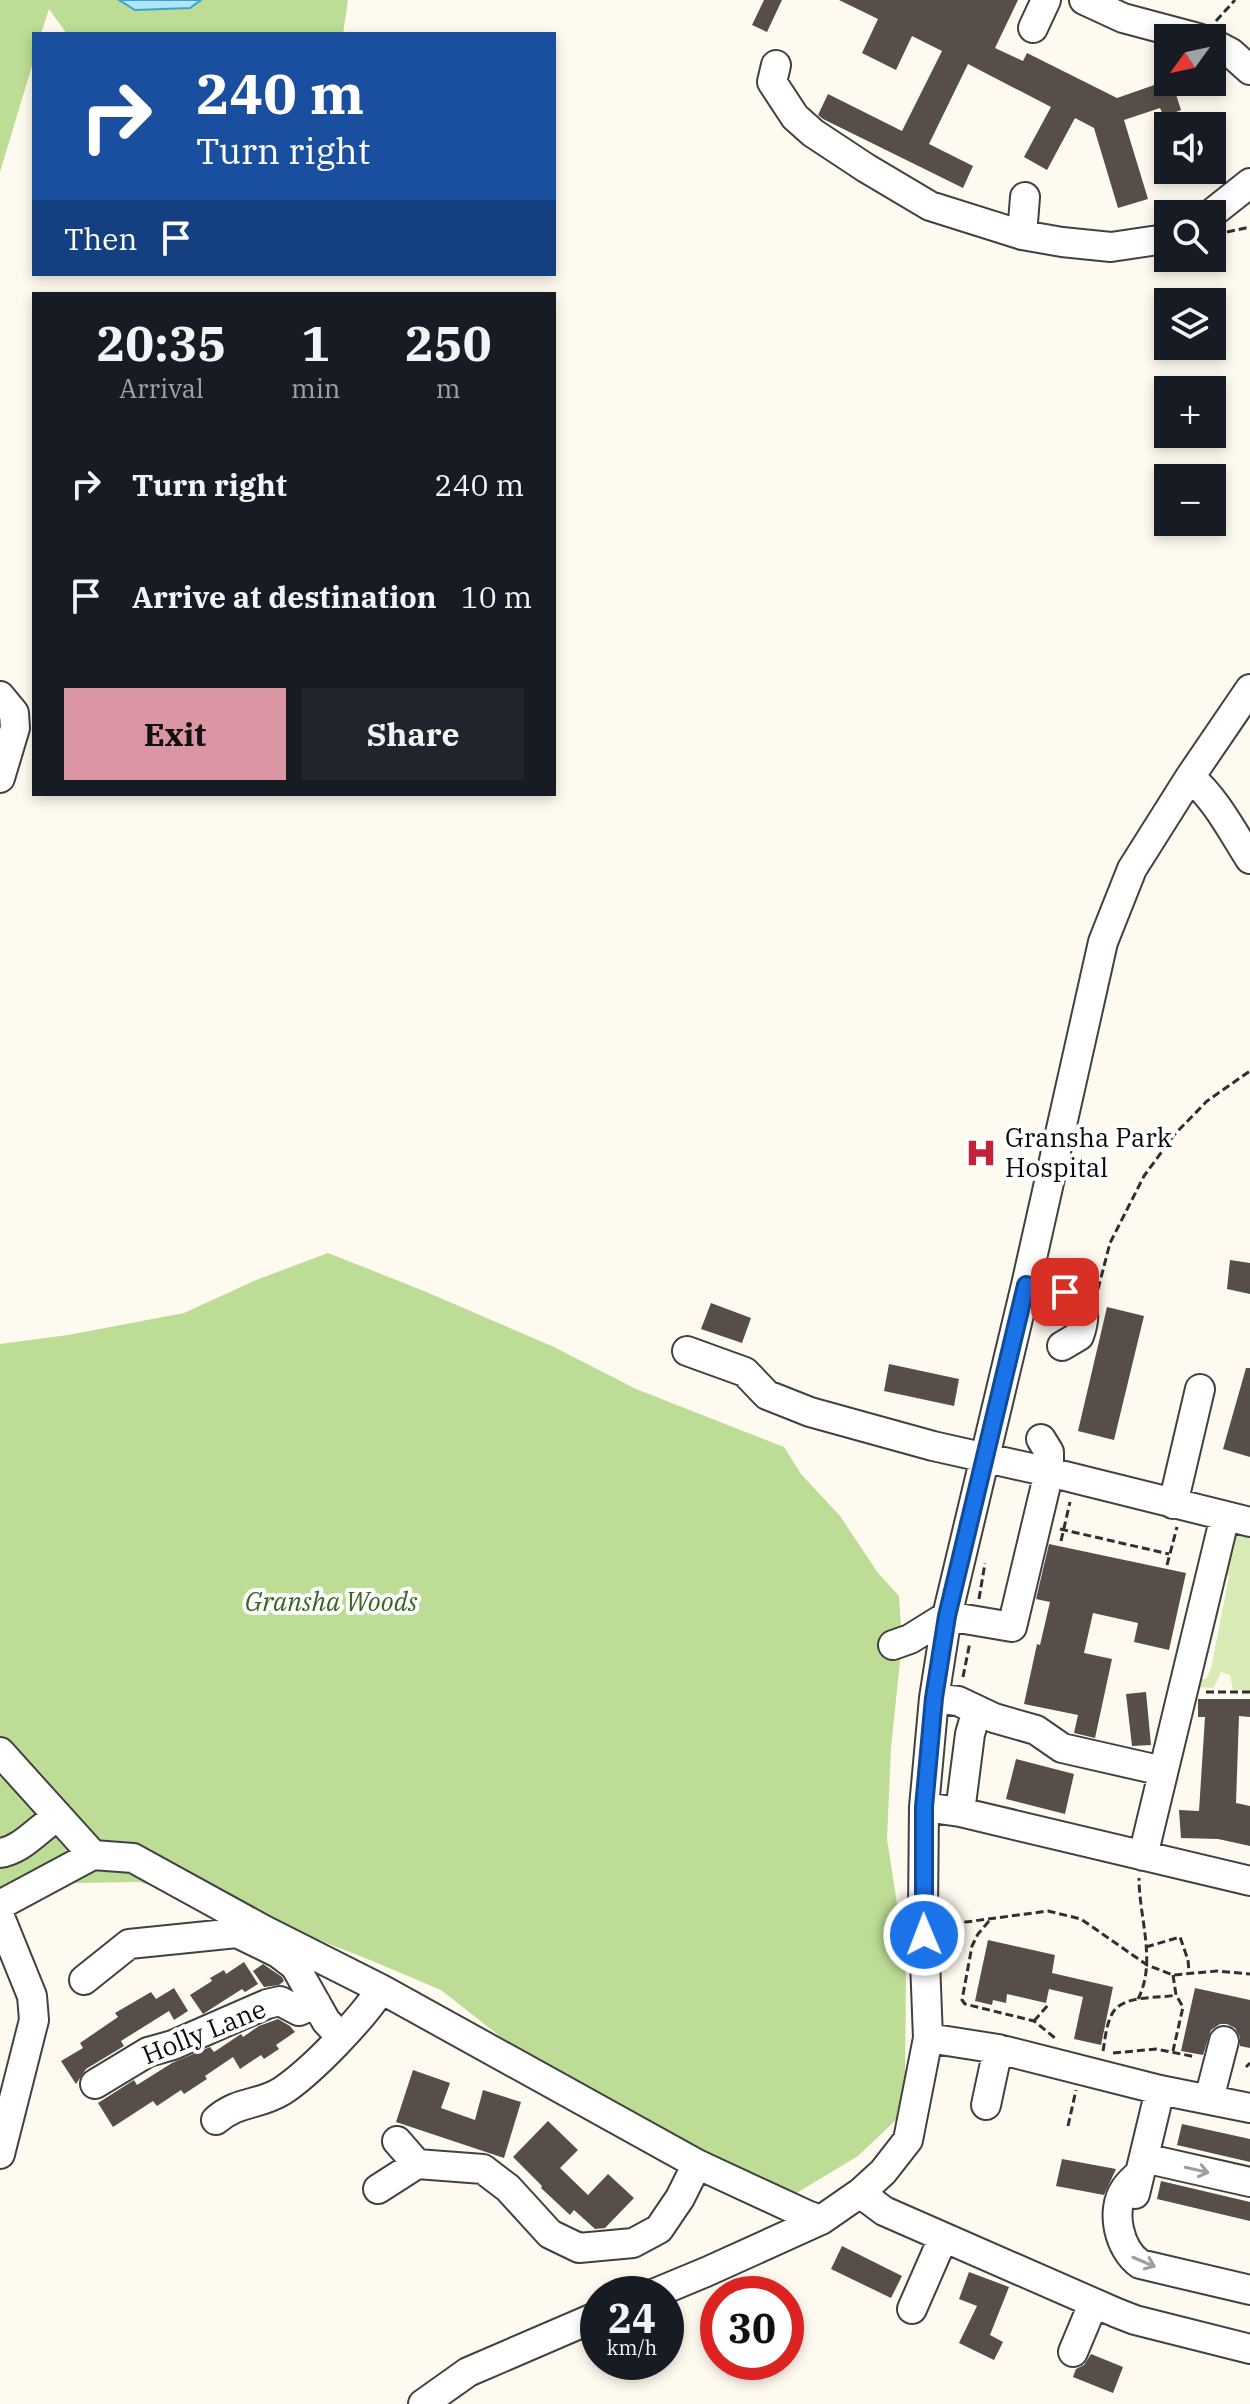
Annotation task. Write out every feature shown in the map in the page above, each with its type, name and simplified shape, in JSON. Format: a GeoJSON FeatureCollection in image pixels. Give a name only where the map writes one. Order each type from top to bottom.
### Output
{"type":"FeatureCollection","features":[{"type":"Feature","properties":{"kind":"street"},"geometry":{"type":"LineString","coordinates":[[1033,28],[1046,0]]}},
{"type":"Feature","properties":{"kind":"street"},"geometry":{"type":"LineString","coordinates":[[1084,0],[1123,18],[1154,25]]}},
{"type":"Feature","properties":{"kind":"street"},"geometry":{"type":"LineString","coordinates":[[1226,50],[1250,70]]}},
{"type":"Feature","properties":{"kind":"street"},"geometry":{"type":"LineString","coordinates":[[776,65],[772,82],[795,117],[813,133],[866,168],[930,206],[1022,235],[1111,247],[1154,241]]}},
{"type":"Feature","properties":{"kind":"street"},"geometry":{"type":"LineString","coordinates":[[1226,213],[1250,183]]}},
{"type":"Feature","properties":{"kind":"street"},"geometry":{"type":"LineString","coordinates":[[1022,235],[1025,197]]}},
{"type":"Feature","properties":{"kind":"street"},"geometry":{"type":"LineString","coordinates":[[684,2280],[821,2220],[860,2193],[883,2172],[908,2140],[928,2038],[923,1909],[924,1807],[934,1698],[947,1616],[1103,942],[1132,869],[1250,689]]}},
{"type":"Feature","properties":{"kind":"street"},"geometry":{"type":"LineString","coordinates":[[0,696],[14,713],[15,728],[0,778]]}},
{"type":"Feature","properties":{"kind":"street"},"geometry":{"type":"LineString","coordinates":[[1190,777],[1219,810],[1250,859]]}},
{"type":"Feature","properties":{"kind":"street"},"geometry":{"type":"LineString","coordinates":[[1026,1285],[1065,1292],[1080,1305],[1084,1316],[1079,1336],[1062,1346]]}},
{"type":"Feature","properties":{"kind":"street"},"geometry":{"type":"LineString","coordinates":[[687,1351],[745,1372],[767,1395],[810,1412],[933,1446],[1237,1519],[1182,1692],[1143,1856]]}},
{"type":"Feature","properties":{"kind":"street"},"geometry":{"type":"LineString","coordinates":[[1178,1505],[1200,1389]]}},
{"type":"Feature","properties":{"kind":"street"},"geometry":{"type":"LineString","coordinates":[[893,1645],[910,1639],[947,1616],[1012,1627],[1050,1526],[1062,1476],[1041,1439]]}},
{"type":"Feature","properties":{"kind":"street"},"geometry":{"type":"LineString","coordinates":[[934,1698],[958,1701],[994,1718],[1036,1730],[1062,1748],[1163,1771]]}},
{"type":"Feature","properties":{"kind":"street"},"geometry":{"type":"LineString","coordinates":[[960,1812],[970,1734],[977,1710]]}},
{"type":"Feature","properties":{"kind":"street"},"geometry":{"type":"LineString","coordinates":[[0,1752],[93,1855]]}},
{"type":"Feature","properties":{"kind":"street"},"geometry":{"type":"LineString","coordinates":[[924,1807],[960,1812],[1250,1881]]}},
{"type":"Feature","properties":{"kind":"street"},"geometry":{"type":"LineString","coordinates":[[0,1853],[12,1851],[58,1816]]}},
{"type":"Feature","properties":{"kind":"street"},"geometry":{"type":"LineString","coordinates":[[0,1905],[93,1855],[133,1858],[264,1930],[381,1989],[697,2164],[821,2220]]}},
{"type":"Feature","properties":{"kind":"street"},"geometry":{"type":"LineString","coordinates":[[0,1917],[32,1996],[34,2020],[0,2154]]}},
{"type":"Feature","properties":{"kind":"street"},"geometry":{"type":"LineString","coordinates":[[84,1980],[129,1944],[237,1933],[278,1953],[295,1966],[326,2021],[341,2037]]}},
{"type":"Feature","properties":{"kind":"street"},"geometry":{"type":"LineString","coordinates":[[216,2120],[228,2109],[255,2104],[281,2091],[303,2074],[341,2037],[381,1989]]}},
{"type":"Feature","properties":{"kind":"street","name":"Holly Lane"},"geometry":{"type":"LineString","coordinates":[[95,2084],[148,2052],[173,2045],[267,2004],[280,2001],[299,2011],[316,2003]]}},
{"type":"Feature","properties":{"kind":"street"},"geometry":{"type":"LineString","coordinates":[[928,2038],[998,2049],[1160,2090],[1250,2108]]}},
{"type":"Feature","properties":{"kind":"street"},"geometry":{"type":"LineString","coordinates":[[986,2105],[998,2049]]}},
{"type":"Feature","properties":{"kind":"street"},"geometry":{"type":"LineString","coordinates":[[1209,2099],[1235,2060]]}},
{"type":"Feature","properties":{"kind":"street"},"geometry":{"type":"LineString","coordinates":[[1160,2090],[1141,2166],[1123,2190],[1118,2217],[1120,2238],[1133,2259],[1140,2264],[1250,2290]]}},
{"type":"Feature","properties":{"kind":"street"},"geometry":{"type":"LineString","coordinates":[[397,2141],[417,2164],[483,2169],[508,2188],[550,2234],[579,2248],[633,2243],[659,2229],[680,2198],[697,2164]]}},
{"type":"Feature","properties":{"kind":"street"},"geometry":{"type":"LineString","coordinates":[[378,2189],[417,2164]]}},
{"type":"Feature","properties":{"kind":"street"},"geometry":{"type":"LineString","coordinates":[[1141,2166],[1250,2182]]}},
{"type":"Feature","properties":{"kind":"street"},"geometry":{"type":"LineString","coordinates":[[860,2193],[884,2211],[1093,2304],[1135,2320],[1250,2349]]}},
{"type":"Feature","properties":{"kind":"street"},"geometry":{"type":"LineString","coordinates":[[912,2309],[943,2238]]}},
{"type":"Feature","properties":{"kind":"street"},"geometry":{"type":"LineString","coordinates":[[1073,2352],[1093,2304]]}},
{"type":"Feature","properties":{"kind":"street"},"geometry":{"type":"LineString","coordinates":[[423,2404],[468,2372],[580,2324]]}},
{"type":"Feature","properties":{"kind":"path"},"geometry":{"type":"LineString","coordinates":[[1216,24],[1235,0]]}},
{"type":"Feature","properties":{"kind":"path"},"geometry":{"type":"LineString","coordinates":[[1226,224],[1250,227]]}},
{"type":"Feature","properties":{"kind":"path"},"geometry":{"type":"LineString","coordinates":[[1084,1316],[1093,1309],[1110,1243],[1144,1176],[1174,1135],[1207,1101],[1250,1071]]}},
{"type":"Feature","properties":{"kind":"path"},"geometry":{"type":"LineString","coordinates":[[1061,1541],[1050,1526],[1062,1476]]}},
{"type":"Feature","properties":{"kind":"path"},"geometry":{"type":"LineString","coordinates":[[1167,1565],[1178,1505]]}},
{"type":"Feature","properties":{"kind":"path"},"geometry":{"type":"LineString","coordinates":[[1050,1526],[1169,1554]]}},
{"type":"Feature","properties":{"kind":"path"},"geometry":{"type":"LineString","coordinates":[[1182,1692],[1250,1692]]}},
{"type":"Feature","properties":{"kind":"path"},"geometry":{"type":"LineString","coordinates":[[1138,1999],[1144,1987],[1148,1957],[1139,1901],[1143,1856]]}},
{"type":"Feature","properties":{"kind":"path"},"geometry":{"type":"LineString","coordinates":[[990,1920],[972,1946],[962,2000],[965,2004],[1034,2021],[1058,2041]]}},
{"type":"Feature","properties":{"kind":"path"},"geometry":{"type":"LineString","coordinates":[[1146,1947],[1180,1937],[1189,1974]]}},
{"type":"Feature","properties":{"kind":"path"},"geometry":{"type":"LineString","coordinates":[[1173,1975],[1176,1995],[1183,2007],[1173,2051]]}},
{"type":"Feature","properties":{"kind":"path"},"geometry":{"type":"LineString","coordinates":[[1176,1995],[1138,1999],[1119,2006],[1112,2014],[1102,2054],[1143,2049],[1250,2063]]}},
{"type":"Feature","properties":{"kind":"path"},"geometry":{"type":"LineString","coordinates":[[1034,2021],[1048,2005]]}},
{"type":"Feature","properties":{"kind":"path"},"geometry":{"type":"LineString","coordinates":[[1068,2126],[1080,2069]]}},
{"type":"Feature","properties":{"kind":"green space"},"geometry":{"type":"Polygon","coordinates":[[[0,0],[119,0],[135,10],[190,8],[202,0],[348,0],[343,32],[66,32],[49,9],[42,32],[32,32],[32,66],[0,172],[0,0]]]}},
{"type":"Feature","properties":{"kind":"green space","name":"Gransha Woods"},"geometry":{"type":"Polygon","coordinates":[[[328,1253],[554,1347],[636,1389],[784,1447],[801,1474],[840,1516],[878,1573],[899,1596],[902,1642],[891,1748],[887,1839],[906,1962],[905,2078],[896,2120],[858,2156],[795,2194],[693,2154],[525,2056],[441,1990],[252,1914],[139,1882],[13,1884],[0,1888],[0,1344],[68,1335],[184,1313],[256,1280],[328,1253]]]}},
{"type":"Feature","properties":{"kind":"green space"},"geometry":{"type":"Polygon","coordinates":[[[1250,1531],[1250,1691],[1233,1690],[1230,1675],[1221,1672],[1214,1688],[1193,1687],[1194,1679],[1206,1679],[1211,1669],[1229,1576],[1220,1573],[1227,1542],[1236,1533],[1250,1531]]]}},
{"type":"Feature","properties":{"kind":"water"},"geometry":{"type":"Polygon","coordinates":[[[119,0],[201,0],[190,8],[135,10],[119,0]]]}},
{"type":"Feature","properties":{"kind":"building"},"geometry":{"type":"Polygon","coordinates":[[[764,0],[782,0],[767,32],[752,25],[764,0]]]}},
{"type":"Feature","properties":{"kind":"building"},"geometry":{"type":"Polygon","coordinates":[[[839,0],[1018,0],[995,48],[1023,61],[1027,53],[1117,98],[1154,85],[1154,96],[1176,96],[1181,110],[1162,112],[1160,108],[1124,120],[1148,199],[1118,208],[1094,128],[1075,118],[1047,170],[1024,157],[1051,107],[968,64],[929,144],[973,166],[963,188],[823,119],[818,115],[828,94],[902,131],[942,51],[912,36],[896,70],[862,53],[878,19],[839,0]]]}},
{"type":"Feature","properties":{"kind":"building"},"geometry":{"type":"Polygon","coordinates":[[[1230,1260],[1250,1263],[1250,1294],[1227,1289],[1230,1260]]]}},
{"type":"Feature","properties":{"kind":"building"},"geometry":{"type":"Polygon","coordinates":[[[711,1303],[751,1318],[742,1343],[701,1329],[711,1303]]]}},
{"type":"Feature","properties":{"kind":"building"},"geometry":{"type":"Polygon","coordinates":[[[1107,1307],[1144,1316],[1114,1440],[1078,1431],[1107,1307]]]}},
{"type":"Feature","properties":{"kind":"building"},"geometry":{"type":"Polygon","coordinates":[[[889,1364],[959,1379],[954,1406],[884,1391],[889,1364]]]}},
{"type":"Feature","properties":{"kind":"building"},"geometry":{"type":"Polygon","coordinates":[[[1246,1368],[1250,1368],[1250,1457],[1223,1449],[1246,1368]]]}},
{"type":"Feature","properties":{"kind":"building"},"geometry":{"type":"Polygon","coordinates":[[[1049,1544],[1186,1573],[1169,1650],[1134,1642],[1138,1623],[1093,1613],[1084,1653],[1112,1659],[1095,1738],[1074,1733],[1078,1715],[1024,1704],[1050,1602],[1036,1599],[1049,1544]]]}},
{"type":"Feature","properties":{"kind":"building"},"geometry":{"type":"Polygon","coordinates":[[[1146,1692],[1151,1745],[1132,1746],[1126,1694],[1146,1692]]]}},
{"type":"Feature","properties":{"kind":"building"},"geometry":{"type":"Polygon","coordinates":[[[1198,1699],[1250,1699],[1250,1717],[1239,1716],[1236,1803],[1250,1806],[1250,1846],[1218,1839],[1181,1838],[1179,1810],[1199,1811],[1205,1717],[1198,1717],[1198,1699]]]}},
{"type":"Feature","properties":{"kind":"building"},"geometry":{"type":"Polygon","coordinates":[[[1016,1759],[1074,1774],[1065,1814],[1006,1799],[1016,1759]]]}},
{"type":"Feature","properties":{"kind":"building"},"geometry":{"type":"Polygon","coordinates":[[[988,1940],[1055,1955],[1052,1973],[1113,1987],[1101,2045],[1074,2039],[1083,1997],[1049,1989],[1046,2003],[1007,1994],[1006,2003],[993,2000],[992,2005],[975,2001],[988,1940]]]}},
{"type":"Feature","properties":{"kind":"building"},"geometry":{"type":"Polygon","coordinates":[[[244,1962],[258,1984],[245,1992],[242,1989],[203,2014],[190,1995],[212,1981],[210,1978],[224,1970],[226,1974],[244,1962]]]}},
{"type":"Feature","properties":{"kind":"building"},"geometry":{"type":"Polygon","coordinates":[[[263,1964],[284,1981],[264,1987],[253,1971],[263,1964]]]}},
{"type":"Feature","properties":{"kind":"building"},"geometry":{"type":"Polygon","coordinates":[[[174,1988],[188,2011],[174,2020],[169,2011],[121,2041],[124,2046],[86,2069],[76,2084],[61,2061],[83,2048],[80,2043],[118,2017],[115,2013],[151,1992],[156,1999],[174,1988]]]}},
{"type":"Feature","properties":{"kind":"building"},"geometry":{"type":"Polygon","coordinates":[[[1195,1988],[1250,2000],[1250,2048],[1240,2046],[1240,2037],[1235,2028],[1220,2024],[1211,2030],[1203,2055],[1181,2051],[1195,1988]]]}},
{"type":"Feature","properties":{"kind":"building"},"geometry":{"type":"Polygon","coordinates":[[[278,2019],[295,2032],[276,2045],[279,2049],[264,2059],[261,2055],[240,2069],[233,2057],[184,2094],[181,2090],[157,2106],[153,2101],[113,2127],[98,2103],[134,2080],[137,2085],[172,2063],[210,2047],[214,2052],[241,2034],[243,2037],[259,2026],[278,2019]]]}},
{"type":"Feature","properties":{"kind":"building"},"geometry":{"type":"Polygon","coordinates":[[[413,2070],[450,2083],[441,2108],[475,2120],[483,2090],[521,2102],[504,2158],[396,2122],[413,2070]]]}},
{"type":"Feature","properties":{"kind":"building"},"geometry":{"type":"Polygon","coordinates":[[[548,2121],[578,2150],[560,2168],[588,2195],[608,2174],[634,2198],[605,2228],[595,2229],[574,2210],[570,2215],[513,2157],[548,2121]]]}},
{"type":"Feature","properties":{"kind":"building"},"geometry":{"type":"Polygon","coordinates":[[[1182,2124],[1250,2139],[1250,2162],[1177,2145],[1182,2124]]]}},
{"type":"Feature","properties":{"kind":"building"},"geometry":{"type":"Polygon","coordinates":[[[1062,2159],[1116,2169],[1104,2195],[1056,2186],[1062,2159]]]}},
{"type":"Feature","properties":{"kind":"building"},"geometry":{"type":"Polygon","coordinates":[[[1161,2181],[1250,2202],[1250,2221],[1157,2199],[1161,2181]]]}},
{"type":"Feature","properties":{"kind":"building"},"geometry":{"type":"Polygon","coordinates":[[[842,2246],[902,2276],[891,2298],[831,2269],[842,2246]]]}},
{"type":"Feature","properties":{"kind":"building"},"geometry":{"type":"Polygon","coordinates":[[[969,2272],[1009,2287],[990,2335],[1003,2342],[994,2360],[959,2343],[977,2306],[959,2299],[969,2272]]]}},
{"type":"Feature","properties":{"kind":"building"},"geometry":{"type":"Polygon","coordinates":[[[1091,2354],[1123,2367],[1113,2393],[1073,2377],[1076,2369],[1084,2365],[1091,2354]]]}},
{"type":"Feature","properties":{"kind":"place","name":"Gransha Park Hospital"},"geometry":{"type":"Point","coordinates":[981,1153]}},
{"type":"Feature","properties":{"kind":"route"},"geometry":{"type":"LineString","coordinates":[[924,1935],[924,1807],[934,1698],[947,1616],[1026,1285],[1065,1292]]}}]}
